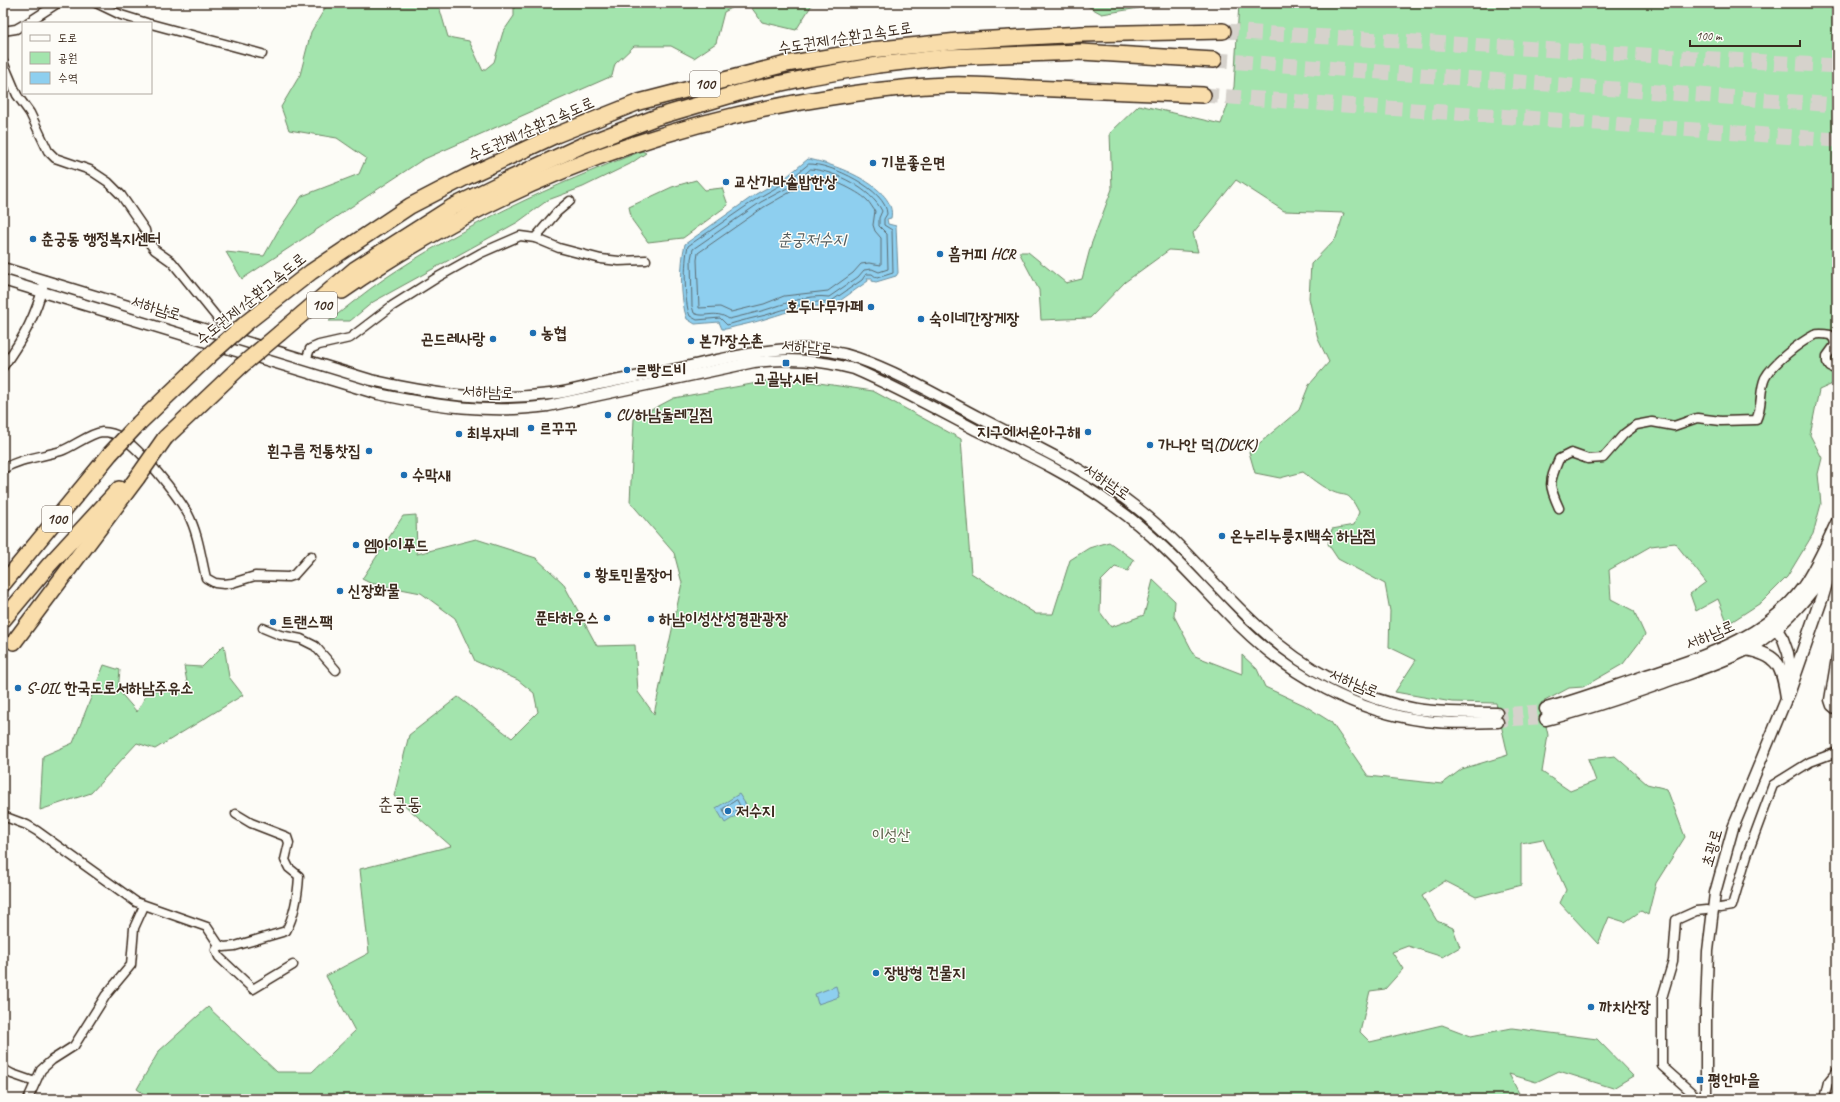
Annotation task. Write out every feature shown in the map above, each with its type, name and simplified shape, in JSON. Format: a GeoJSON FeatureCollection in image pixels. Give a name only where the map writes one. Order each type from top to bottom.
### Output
{"type":"FeatureCollection","features":[{"type":"Feature","properties":{"kind":"highway","name":"수도권제1순환고속도로"},"geometry":{"type":"LineString","coordinates":[[3,584],[110,454],[139,423],[246,323],[311,272],[410,206],[466,177],[556,135],[639,102],[711,82],[786,64],[871,50],[958,41],[1074,34],[1223,31]]}},
{"type":"Feature","properties":{"kind":"highway","name":"수도권제1순환고속도로"},"geometry":{"type":"LineString","coordinates":[[3,620],[49,565],[135,476],[165,438],[241,366],[355,269],[452,207],[505,181],[581,146],[658,117],[746,91],[810,77],[878,65],[947,57],[1081,52],[1214,60]]}},
{"type":"Feature","properties":{"kind":"highway","name":"수도권제1순환고속도로"},"geometry":{"type":"LineString","coordinates":[[280,333],[364,276],[454,221],[528,184],[595,157],[676,130],[780,105],[873,91],[949,85],[1203,95]]}},
{"type":"Feature","properties":{"kind":"highway"},"geometry":{"type":"LineString","coordinates":[[14,642],[135,476]]}},
{"type":"Feature","properties":{"kind":"main road","name":"서하남로"},"geometry":{"type":"LineString","coordinates":[[1837,523],[1803,588],[1774,623],[1721,650],[1578,700],[1546,714],[1577,712],[1701,669],[1746,649],[1812,591],[1831,563],[1837,550]]}},
{"type":"Feature","properties":{"kind":"main road"},"geometry":{"type":"LineString","coordinates":[[1787,697],[1822,597],[1831,563]]}},
{"type":"Feature","properties":{"kind":"main road"},"geometry":{"type":"LineString","coordinates":[[1746,649],[1770,655],[1779,666],[1784,678],[1787,697]]}},
{"type":"Feature","properties":{"kind":"street"},"geometry":{"type":"LineString","coordinates":[[29,22],[58,3]]}},
{"type":"Feature","properties":{"kind":"street"},"geometry":{"type":"LineString","coordinates":[[96,3],[144,22]]}},
{"type":"Feature","properties":{"kind":"street"},"geometry":{"type":"LineString","coordinates":[[152,24],[262,54]]}},
{"type":"Feature","properties":{"kind":"street"},"geometry":{"type":"LineString","coordinates":[[3,31],[16,30],[22,26]]}},
{"type":"Feature","properties":{"kind":"street"},"geometry":{"type":"LineString","coordinates":[[3,62],[17,95],[30,113],[48,151],[55,158],[90,170],[108,182],[122,195],[145,230],[147,240],[155,250],[172,262],[187,279],[223,325],[224,335]]}},
{"type":"Feature","properties":{"kind":"street"},"geometry":{"type":"LineString","coordinates":[[535,238],[553,217],[570,202]]}},
{"type":"Feature","properties":{"kind":"street"},"geometry":{"type":"LineString","coordinates":[[306,360],[310,349],[319,345],[350,338],[392,306],[438,277],[481,253],[520,236],[535,238],[559,248],[601,259],[619,261],[646,260]]}},
{"type":"Feature","properties":{"kind":"street","name":"서하남로"},"geometry":{"type":"LineString","coordinates":[[3,268],[371,380],[421,392],[482,398],[550,394],[704,363],[750,352],[803,349],[836,352],[852,356],[894,374],[1066,462],[1118,494],[1179,544],[1261,630],[1281,646],[1323,674],[1346,686],[1395,705],[1498,718],[1440,722],[1399,716],[1344,698],[1320,687],[1294,671],[1267,650],[1242,628],[1156,540],[1129,517],[1095,493],[1053,468],[854,369],[802,359],[771,360],[754,362],[548,406],[514,410],[475,409],[419,403],[378,394],[3,280]]}},
{"type":"Feature","properties":{"kind":"street"},"geometry":{"type":"LineString","coordinates":[[3,367],[24,338],[36,311],[45,280]]}},
{"type":"Feature","properties":{"kind":"street"},"geometry":{"type":"LineString","coordinates":[[1559,508],[1550,490],[1552,477],[1559,459],[1571,453],[1588,459],[1603,458],[1624,434],[1636,425],[1652,422],[1674,426],[1697,418],[1721,422],[1756,420],[1760,410],[1765,378],[1774,366],[1815,334],[1830,335],[1834,339],[1834,345],[1827,356],[1827,362],[1830,367],[1837,370]]}},
{"type":"Feature","properties":{"kind":"street"},"geometry":{"type":"LineString","coordinates":[[3,469],[12,463],[61,451],[100,432],[112,433],[123,438],[137,450],[173,493],[188,514],[198,542],[206,578],[215,582],[232,584],[255,576],[288,577],[294,575],[311,556]]}},
{"type":"Feature","properties":{"kind":"street","name":"초광로"},"geometry":{"type":"LineString","coordinates":[[1706,1099],[1706,1009],[1708,951],[1715,892],[1733,828],[1787,697],[1790,666],[1788,653],[1774,623]]}},
{"type":"Feature","properties":{"kind":"street"},"geometry":{"type":"LineString","coordinates":[[263,628],[280,635],[301,639],[315,646],[336,670]]}},
{"type":"Feature","properties":{"kind":"street"},"geometry":{"type":"LineString","coordinates":[[1837,652],[1829,700],[1831,706],[1837,711]]}},
{"type":"Feature","properties":{"kind":"street"},"geometry":{"type":"LineString","coordinates":[[1720,908],[1732,906],[1747,855],[1773,785],[1810,762],[1837,752]]}},
{"type":"Feature","properties":{"kind":"street"},"geometry":{"type":"LineString","coordinates":[[3,816],[38,831],[132,900],[144,906],[207,927],[219,945],[224,947],[235,946],[286,931],[290,923],[298,893],[299,876],[289,868],[285,860],[289,843],[287,836],[251,823],[236,814]]}},
{"type":"Feature","properties":{"kind":"street"},"geometry":{"type":"LineString","coordinates":[[28,1099],[41,1070],[52,1060],[74,1046],[106,995],[131,965],[134,928],[144,906]]}},
{"type":"Feature","properties":{"kind":"street"},"geometry":{"type":"LineString","coordinates":[[1699,1099],[1662,1066],[1662,998],[1673,961],[1676,920],[1696,912],[1706,910]]}},
{"type":"Feature","properties":{"kind":"street"},"geometry":{"type":"LineString","coordinates":[[219,945],[216,950],[219,958],[253,989],[293,965]]}},
{"type":"Feature","properties":{"kind":"street"},"geometry":{"type":"LineString","coordinates":[[3,1069],[12,1074],[35,1082]]}},
{"type":"Feature","properties":{"kind":"street"},"geometry":{"type":"LineString","coordinates":[[1824,1099],[1828,1082],[1837,1071]]}},
{"type":"Feature","properties":{"kind":"green space"},"geometry":{"type":"Polygon","coordinates":[[[326,3],[438,3],[448,37],[469,41],[483,71],[494,62],[503,32],[514,16],[514,3],[741,3],[724,12],[716,43],[694,58],[671,46],[634,46],[615,64],[612,76],[422,160],[242,279],[226,252],[264,256],[278,231],[302,196],[359,174],[366,158],[337,138],[289,130],[281,107],[300,75],[311,32],[327,5],[326,3]]]}},
{"type":"Feature","properties":{"kind":"green space"},"geometry":{"type":"Polygon","coordinates":[[[748,3],[813,3],[796,30],[762,22],[748,3]]]}},
{"type":"Feature","properties":{"kind":"green space"},"geometry":{"type":"Polygon","coordinates":[[[1082,3],[1148,3],[1139,8],[1102,14],[1082,3]]]}},
{"type":"Feature","properties":{"kind":"green space","name":"이성산"},"geometry":{"type":"Polygon","coordinates":[[[1239,3],[1837,3],[1837,382],[1819,390],[1810,435],[1822,458],[1818,474],[1821,504],[1813,534],[1787,577],[1762,602],[1728,624],[1718,599],[1696,611],[1690,594],[1706,582],[1675,543],[1651,546],[1609,570],[1611,599],[1634,611],[1645,635],[1623,664],[1583,687],[1569,688],[1541,703],[1548,735],[1542,772],[1570,791],[1596,781],[1588,759],[1615,756],[1647,784],[1667,789],[1685,837],[1656,883],[1648,915],[1641,911],[1625,922],[1609,917],[1598,944],[1560,903],[1566,890],[1543,839],[1521,843],[1521,885],[1476,897],[1445,881],[1422,896],[1437,921],[1453,928],[1460,947],[1443,957],[1408,946],[1392,952],[1403,969],[1385,989],[1370,991],[1360,1032],[1370,1042],[1442,1025],[1471,1036],[1512,1028],[1597,1039],[1633,1076],[1613,1088],[1559,1071],[1536,1082],[1509,1074],[1522,1099],[151,1099],[137,1089],[159,1051],[208,1007],[277,1072],[312,1072],[355,1031],[326,976],[369,953],[360,869],[451,846],[394,796],[409,735],[458,697],[512,738],[538,712],[534,693],[518,680],[475,661],[455,618],[421,593],[370,583],[362,579],[403,516],[416,515],[417,554],[476,539],[536,558],[563,583],[597,646],[635,645],[638,692],[654,714],[682,583],[674,553],[630,502],[634,419],[674,398],[785,378],[873,391],[961,439],[971,573],[1036,614],[1053,614],[1070,560],[1089,548],[1109,542],[1134,560],[1128,571],[1115,567],[1101,581],[1100,612],[1111,627],[1144,615],[1153,580],[1175,601],[1174,616],[1195,656],[1242,674],[1242,655],[1257,669],[1265,687],[1304,705],[1331,722],[1368,776],[1442,784],[1462,769],[1508,755],[1496,703],[1452,702],[1395,692],[1416,660],[1389,647],[1390,611],[1385,584],[1338,559],[1328,544],[1332,529],[1354,525],[1359,512],[1352,499],[1346,495],[1335,493],[1325,488],[1303,472],[1280,478],[1255,473],[1249,452],[1299,410],[1309,385],[1329,362],[1318,339],[1309,298],[1311,264],[1336,238],[1344,213],[1284,211],[1236,180],[1193,233],[1198,252],[1169,250],[1125,282],[1090,318],[1041,320],[1039,290],[1019,252],[1028,252],[1066,283],[1082,279],[1091,245],[1112,189],[1110,133],[1139,105],[1221,124],[1234,87],[1239,3]]]}},
{"type":"Feature","properties":{"kind":"green space"},"geometry":{"type":"Polygon","coordinates":[[[642,151],[646,153],[630,164],[583,187],[548,200],[518,222],[373,302],[350,321],[329,321],[363,294],[414,259],[477,224],[542,192],[642,151]]]}},
{"type":"Feature","properties":{"kind":"green space"},"geometry":{"type":"Polygon","coordinates":[[[696,180],[705,190],[722,188],[728,205],[683,238],[648,242],[632,220],[629,207],[672,187],[696,180]]]}},
{"type":"Feature","properties":{"kind":"green space"},"geometry":{"type":"Polygon","coordinates":[[[224,645],[229,677],[243,695],[155,749],[137,743],[91,793],[40,810],[43,756],[73,743],[104,665],[120,670],[118,690],[137,712],[149,690],[189,693],[184,666],[202,667],[224,645]]]}},
{"type":"Feature","properties":{"kind":"water","name":"춘궁저수지"},"geometry":{"type":"Polygon","coordinates":[[[808,159],[819,161],[847,171],[861,178],[884,196],[890,207],[891,218],[887,219],[888,224],[896,226],[898,273],[896,276],[876,282],[872,281],[872,278],[867,278],[868,281],[831,307],[807,307],[726,329],[722,329],[719,322],[695,324],[687,319],[682,292],[682,261],[685,244],[756,194],[785,178],[808,159]]]}},
{"type":"Feature","properties":{"kind":"water"},"geometry":{"type":"Polygon","coordinates":[[[739,794],[748,808],[725,823],[716,808],[739,794]]]}},
{"type":"Feature","properties":{"kind":"water"},"geometry":{"type":"Polygon","coordinates":[[[836,986],[839,997],[818,1004],[815,994],[836,986]]]}},
{"type":"Feature","properties":{"kind":"tunnel"},"geometry":{"type":"LineString","coordinates":[[1223,31],[1837,66]]}},
{"type":"Feature","properties":{"kind":"tunnel"},"geometry":{"type":"LineString","coordinates":[[1214,60],[1837,105]]}},
{"type":"Feature","properties":{"kind":"tunnel"},"geometry":{"type":"LineString","coordinates":[[1203,95],[1837,140]]}},
{"type":"Feature","properties":{"kind":"tunnel"},"geometry":{"type":"LineString","coordinates":[[1497,713],[1546,709]]}},
{"type":"Feature","properties":{"kind":"tunnel"},"geometry":{"type":"LineString","coordinates":[[1498,722],[1546,719]]}},
{"type":"Feature","properties":{"kind":"place","name":"기분좋은면"},"geometry":{"type":"Point","coordinates":[873,163]}},
{"type":"Feature","properties":{"kind":"place","name":"교산가마솥밥한상"},"geometry":{"type":"Point","coordinates":[726,182]}},
{"type":"Feature","properties":{"kind":"place","name":"춘궁동 행정복지센터"},"geometry":{"type":"Point","coordinates":[33,239]}},
{"type":"Feature","properties":{"kind":"place","name":"흠커피 HCR"},"geometry":{"type":"Point","coordinates":[940,254]}},
{"type":"Feature","properties":{"kind":"place","name":"호두나무카페"},"geometry":{"type":"Point","coordinates":[871,307]}},
{"type":"Feature","properties":{"kind":"place","name":"숙이네간장게장"},"geometry":{"type":"Point","coordinates":[921,319]}},
{"type":"Feature","properties":{"kind":"place","name":"농협"},"geometry":{"type":"Point","coordinates":[533,333]}},
{"type":"Feature","properties":{"kind":"place","name":"곤드레사랑"},"geometry":{"type":"Point","coordinates":[493,339]}},
{"type":"Feature","properties":{"kind":"place","name":"본가장수촌"},"geometry":{"type":"Point","coordinates":[691,341]}},
{"type":"Feature","properties":{"kind":"place","name":"고골낚시터"},"geometry":{"type":"Point","coordinates":[786,363]}},
{"type":"Feature","properties":{"kind":"place","name":"르빵드비"},"geometry":{"type":"Point","coordinates":[627,370]}},
{"type":"Feature","properties":{"kind":"place","name":"CU 하남둘레길점"},"geometry":{"type":"Point","coordinates":[608,415]}},
{"type":"Feature","properties":{"kind":"place","name":"르꾸꾸"},"geometry":{"type":"Point","coordinates":[531,428]}},
{"type":"Feature","properties":{"kind":"place","name":"지구에서온아구해"},"geometry":{"type":"Point","coordinates":[1088,432]}},
{"type":"Feature","properties":{"kind":"place","name":"최부자네"},"geometry":{"type":"Point","coordinates":[459,434]}},
{"type":"Feature","properties":{"kind":"place","name":"가나안 덕(DUCK)"},"geometry":{"type":"Point","coordinates":[1150,445]}},
{"type":"Feature","properties":{"kind":"place","name":"흰구름 전통찻집"},"geometry":{"type":"Point","coordinates":[369,451]}},
{"type":"Feature","properties":{"kind":"place","name":"수막새"},"geometry":{"type":"Point","coordinates":[404,475]}},
{"type":"Feature","properties":{"kind":"place","name":"온누리누룽지백숙 하남점"},"geometry":{"type":"Point","coordinates":[1222,536]}},
{"type":"Feature","properties":{"kind":"place","name":"엠아이푸드"},"geometry":{"type":"Point","coordinates":[356,545]}},
{"type":"Feature","properties":{"kind":"place","name":"황토민물장어"},"geometry":{"type":"Point","coordinates":[587,575]}},
{"type":"Feature","properties":{"kind":"place","name":"신장화물"},"geometry":{"type":"Point","coordinates":[340,591]}},
{"type":"Feature","properties":{"kind":"place","name":"푼타하우스"},"geometry":{"type":"Point","coordinates":[607,618]}},
{"type":"Feature","properties":{"kind":"place","name":"하남이성산성경관광장"},"geometry":{"type":"Point","coordinates":[651,619]}},
{"type":"Feature","properties":{"kind":"place","name":"트랜스팩"},"geometry":{"type":"Point","coordinates":[273,622]}},
{"type":"Feature","properties":{"kind":"place","name":"S-OIL 한국도로서하남주유소"},"geometry":{"type":"Point","coordinates":[18,688]}},
{"type":"Feature","properties":{"kind":"place","name":"저수지"},"geometry":{"type":"Point","coordinates":[728,811]}},
{"type":"Feature","properties":{"kind":"place","name":"장방형 건물지"},"geometry":{"type":"Point","coordinates":[876,973]}},
{"type":"Feature","properties":{"kind":"place","name":"까치산장"},"geometry":{"type":"Point","coordinates":[1591,1007]}},
{"type":"Feature","properties":{"kind":"place","name":"평안마을"},"geometry":{"type":"Point","coordinates":[1700,1080]}},
{"type":"Feature","properties":{"kind":"district","name":"춘궁동"},"geometry":{"type":"Point","coordinates":[400,804]}}]}
